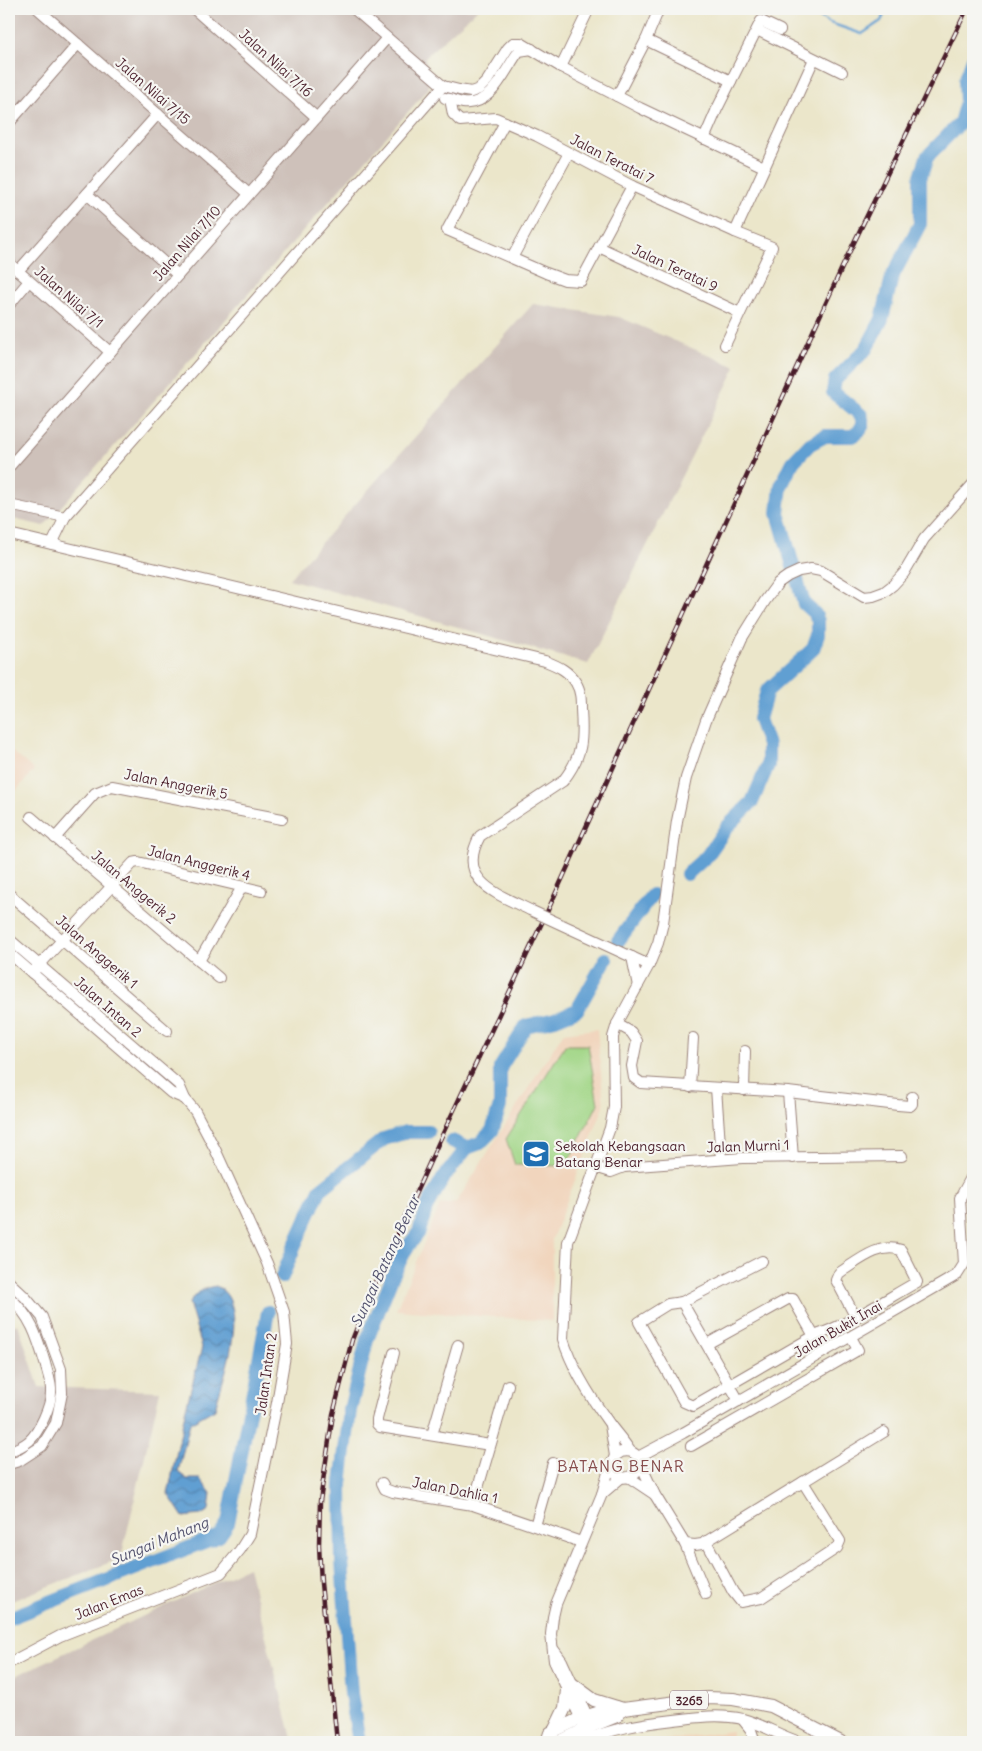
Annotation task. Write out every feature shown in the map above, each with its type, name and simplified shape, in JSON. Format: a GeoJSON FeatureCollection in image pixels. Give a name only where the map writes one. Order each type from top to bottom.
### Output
{"type":"FeatureCollection","features":[{"type":"Feature","properties":{"kind":"main road"},"geometry":{"type":"LineString","coordinates":[[551,1740],[565,1708],[569,1686],[594,1700],[619,1708]]}},
{"type":"Feature","properties":{"kind":"main road","name":"3265"},"geometry":{"type":"LineString","coordinates":[[551,1740],[619,1708],[708,1698],[732,1698],[771,1706],[841,1742]]}},
{"type":"Feature","properties":{"kind":"main road","name":"3265"},"geometry":{"type":"LineString","coordinates":[[755,1703],[767,1714],[823,1742]]}},
{"type":"Feature","properties":{"kind":"street","name":"Jalan Nilai 7/15"},"geometry":{"type":"LineString","coordinates":[[38,9],[249,194]]}},
{"type":"Feature","properties":{"kind":"street","name":"Jalan Nilai 7/16"},"geometry":{"type":"LineString","coordinates":[[194,9],[316,118]]}},
{"type":"Feature","properties":{"kind":"street"},"geometry":{"type":"LineString","coordinates":[[354,9],[443,86],[472,92],[479,89],[487,81],[508,48],[513,43],[521,43],[560,67],[617,96],[764,166]]}},
{"type":"Feature","properties":{"kind":"street"},"geometry":{"type":"LineString","coordinates":[[560,67],[589,9]]}},
{"type":"Feature","properties":{"kind":"street"},"geometry":{"type":"LineString","coordinates":[[617,96],[646,40],[659,9]]}},
{"type":"Feature","properties":{"kind":"street"},"geometry":{"type":"LineString","coordinates":[[704,139],[761,21],[780,30]]}},
{"type":"Feature","properties":{"kind":"street"},"geometry":{"type":"LineString","coordinates":[[757,30],[842,72]]}},
{"type":"Feature","properties":{"kind":"street","name":"Jalan Nilai 7/10"},"geometry":{"type":"LineString","coordinates":[[9,467],[387,38]]}},
{"type":"Feature","properties":{"kind":"street"},"geometry":{"type":"LineString","coordinates":[[646,40],[731,81]]}},
{"type":"Feature","properties":{"kind":"street"},"geometry":{"type":"LineString","coordinates":[[9,123],[78,44]]}},
{"type":"Feature","properties":{"kind":"street"},"geometry":{"type":"LineString","coordinates":[[435,95],[470,104],[484,98],[492,92],[520,51],[532,49]]}},
{"type":"Feature","properties":{"kind":"street"},"geometry":{"type":"LineString","coordinates":[[735,232],[814,59]]}},
{"type":"Feature","properties":{"kind":"street"},"geometry":{"type":"LineString","coordinates":[[52,544],[66,517],[443,86]]}},
{"type":"Feature","properties":{"kind":"street","name":"Jalan Teratai 7"},"geometry":{"type":"LineString","coordinates":[[450,99],[453,114],[460,120],[496,118],[632,186],[772,247],[740,313]]}},
{"type":"Feature","properties":{"kind":"street"},"geometry":{"type":"LineString","coordinates":[[18,271],[158,114]]}},
{"type":"Feature","properties":{"kind":"street"},"geometry":{"type":"LineString","coordinates":[[505,122],[447,230],[565,280],[581,281],[632,186]]}},
{"type":"Feature","properties":{"kind":"street"},"geometry":{"type":"LineString","coordinates":[[512,258],[569,154]]}},
{"type":"Feature","properties":{"kind":"street"},"geometry":{"type":"LineString","coordinates":[[87,194],[178,274]]}},
{"type":"Feature","properties":{"kind":"street","name":"Jalan Teratai 9"},"geometry":{"type":"LineString","coordinates":[[599,247],[740,313]]}},
{"type":"Feature","properties":{"kind":"street","name":"Jalan Nilai 7/1"},"geometry":{"type":"LineString","coordinates":[[9,263],[110,352]]}},
{"type":"Feature","properties":{"kind":"street"},"geometry":{"type":"LineString","coordinates":[[9,305],[29,281]]}},
{"type":"Feature","properties":{"kind":"street"},"geometry":{"type":"LineString","coordinates":[[725,345],[740,313]]}},
{"type":"Feature","properties":{"kind":"street"},"geometry":{"type":"LineString","coordinates":[[706,1594],[685,1544],[655,1495],[636,1458],[610,1424],[574,1366],[563,1339],[568,1242],[610,1128],[614,1106],[613,1037],[617,1024],[649,965],[658,943],[663,923],[677,821],[689,766],[718,689],[742,638],[764,601],[778,583],[788,576],[799,571],[811,569],[821,571],[864,596],[873,596],[884,592],[904,573],[924,539],[973,484]]}},
{"type":"Feature","properties":{"kind":"street"},"geometry":{"type":"LineString","coordinates":[[9,505],[66,517]]}},
{"type":"Feature","properties":{"kind":"street"},"geometry":{"type":"LineString","coordinates":[[9,534],[560,666],[576,683],[580,693],[583,736],[578,756],[563,781],[480,836],[472,858],[475,874],[483,885],[530,910],[649,965]]}},
{"type":"Feature","properties":{"kind":"street","name":"Jalan Anggerik 5"},"geometry":{"type":"LineString","coordinates":[[55,838],[95,793],[112,786],[282,819]]}},
{"type":"Feature","properties":{"kind":"street","name":"Jalan Anggerik 2"},"geometry":{"type":"LineString","coordinates":[[31,818],[219,978]]}},
{"type":"Feature","properties":{"kind":"street","name":"Jalan Anggerik 4"},"geometry":{"type":"LineString","coordinates":[[111,885],[132,863],[138,862],[261,891]]}},
{"type":"Feature","properties":{"kind":"street"},"geometry":{"type":"LineString","coordinates":[[36,969],[111,885]]}},
{"type":"Feature","properties":{"kind":"street"},"geometry":{"type":"LineString","coordinates":[[200,961],[242,887]]}},
{"type":"Feature","properties":{"kind":"street","name":"Jalan Anggerik 1"},"geometry":{"type":"LineString","coordinates":[[9,894],[167,1031]]}},
{"type":"Feature","properties":{"kind":"street","name":"Jalan Intan 2"},"geometry":{"type":"LineString","coordinates":[[9,938],[36,969],[171,1094],[185,1099],[195,1111],[215,1149],[263,1255],[281,1304],[286,1326],[287,1344],[250,1534],[240,1550],[221,1573]]}},
{"type":"Feature","properties":{"kind":"street"},"geometry":{"type":"LineString","coordinates":[[632,957],[644,956],[658,943]]}},
{"type":"Feature","properties":{"kind":"street","name":"Jalan Intan 2"},"geometry":{"type":"LineString","coordinates":[[9,953],[36,969]]}},
{"type":"Feature","properties":{"kind":"street"},"geometry":{"type":"LineString","coordinates":[[632,957],[638,986]]}},
{"type":"Feature","properties":{"kind":"street"},"geometry":{"type":"LineString","coordinates":[[617,1024],[631,1032],[637,1041],[632,1066],[634,1078],[641,1083],[788,1092],[910,1106],[912,1104],[912,1097]]}},
{"type":"Feature","properties":{"kind":"street"},"geometry":{"type":"LineString","coordinates":[[690,1087],[693,1038]]}},
{"type":"Feature","properties":{"kind":"street"},"geometry":{"type":"LineString","coordinates":[[744,1090],[745,1051]]}},
{"type":"Feature","properties":{"kind":"street"},"geometry":{"type":"LineString","coordinates":[[716,1088],[721,1159]]}},
{"type":"Feature","properties":{"kind":"street"},"geometry":{"type":"LineString","coordinates":[[788,1092],[793,1158]]}},
{"type":"Feature","properties":{"kind":"street","name":"Jalan Murni 1"},"geometry":{"type":"LineString","coordinates":[[595,1167],[611,1172],[624,1167],[721,1159],[902,1156]]}},
{"type":"Feature","properties":{"kind":"street","name":"Jalan Bukit Inai"},"geometry":{"type":"LineString","coordinates":[[636,1458],[957,1275],[964,1264],[968,1250],[960,1198],[973,1174]]}},
{"type":"Feature","properties":{"kind":"street"},"geometry":{"type":"LineString","coordinates":[[762,1261],[682,1302],[668,1304],[638,1322],[681,1398],[693,1406],[814,1336],[828,1331],[918,1282],[901,1250],[893,1247],[882,1248],[839,1273],[836,1280],[855,1316]]}},
{"type":"Feature","properties":{"kind":"street"},"geometry":{"type":"LineString","coordinates":[[9,1282],[42,1317],[60,1369],[62,1393],[56,1423],[42,1446],[9,1464]]}},
{"type":"Feature","properties":{"kind":"street"},"geometry":{"type":"LineString","coordinates":[[9,1297],[20,1306],[37,1336],[51,1391],[50,1404],[30,1440],[20,1448],[9,1452]]}},
{"type":"Feature","properties":{"kind":"street"},"geometry":{"type":"LineString","coordinates":[[707,1344],[788,1299],[794,1299],[814,1336]]}},
{"type":"Feature","properties":{"kind":"street"},"geometry":{"type":"LineString","coordinates":[[682,1302],[739,1401]]}},
{"type":"Feature","properties":{"kind":"street"},"geometry":{"type":"LineString","coordinates":[[692,1446],[858,1350],[851,1337]]}},
{"type":"Feature","properties":{"kind":"street"},"geometry":{"type":"LineString","coordinates":[[432,1435],[458,1345]]}},
{"type":"Feature","properties":{"kind":"street"},"geometry":{"type":"LineString","coordinates":[[394,1354],[377,1419],[377,1424],[380,1427],[490,1445]]}},
{"type":"Feature","properties":{"kind":"street"},"geometry":{"type":"LineString","coordinates":[[473,1505],[508,1384]]}},
{"type":"Feature","properties":{"kind":"street"},"geometry":{"type":"LineString","coordinates":[[610,1424],[615,1471],[655,1495]]}},
{"type":"Feature","properties":{"kind":"street"},"geometry":{"type":"LineString","coordinates":[[685,1544],[695,1545],[706,1541],[884,1432]]}},
{"type":"Feature","properties":{"kind":"street"},"geometry":{"type":"LineString","coordinates":[[586,1722],[569,1686],[554,1661],[551,1634],[556,1604],[602,1494],[614,1459],[621,1452],[636,1458]]}},
{"type":"Feature","properties":{"kind":"street"},"geometry":{"type":"LineString","coordinates":[[602,1494],[626,1477],[637,1473],[636,1458]]}},
{"type":"Feature","properties":{"kind":"street"},"geometry":{"type":"LineString","coordinates":[[535,1526],[552,1463]]}},
{"type":"Feature","properties":{"kind":"street"},"geometry":{"type":"LineString","coordinates":[[706,1541],[741,1602],[761,1598],[837,1548],[840,1541],[803,1482]]}},
{"type":"Feature","properties":{"kind":"street","name":"Jalan Dahlia 1"},"geometry":{"type":"LineString","coordinates":[[382,1483],[385,1489],[393,1492],[473,1505],[581,1542]]}},
{"type":"Feature","properties":{"kind":"street","name":"Jalan Emas"},"geometry":{"type":"LineString","coordinates":[[9,1663],[60,1636],[221,1573]]}},
{"type":"Feature","properties":{"kind":"street"},"geometry":{"type":"LineString","coordinates":[[580,1742],[629,1725],[695,1717],[722,1716],[743,1720],[779,1739],[800,1742]]}},
{"type":"Feature","properties":{"kind":"street"},"geometry":{"type":"LineString","coordinates":[[743,1720],[751,1730],[756,1742]]}},
{"type":"Feature","properties":{"kind":"shaded area"},"geometry":{"type":"Polygon","coordinates":[[[9,9],[368,9],[371,11],[374,9],[478,9],[425,57],[429,88],[44,526],[9,518],[9,9]]]}},
{"type":"Feature","properties":{"kind":"shaded area"},"geometry":{"type":"Polygon","coordinates":[[[533,304],[619,317],[736,367],[588,664],[289,579],[533,304]]]}},
{"type":"Feature","properties":{"kind":"shaded area"},"geometry":{"type":"Polygon","coordinates":[[[9,749],[34,770],[9,799],[9,749]]]}},
{"type":"Feature","properties":{"kind":"shaded area","name":"Sekolah Kebangsaan Batang Benar"},"geometry":{"type":"Polygon","coordinates":[[[597,1029],[604,1106],[552,1239],[552,1321],[396,1310],[440,1205],[456,1203],[563,1033],[597,1029]]]}},
{"type":"Feature","properties":{"kind":"shaded area"},"geometry":{"type":"Polygon","coordinates":[[[18,1324],[39,1387],[160,1391],[121,1558],[9,1602],[9,1327],[18,1324]]]}},
{"type":"Feature","properties":{"kind":"shaded area"},"geometry":{"type":"Polygon","coordinates":[[[248,1567],[293,1742],[9,1742],[9,1679],[248,1567]]]}},
{"type":"Feature","properties":{"kind":"shaded area"},"geometry":{"type":"Polygon","coordinates":[[[732,1731],[731,1742],[655,1742],[732,1731]]]}},
{"type":"Feature","properties":{"kind":"green space"},"geometry":{"type":"Polygon","coordinates":[[[565,1045],[588,1045],[598,1104],[566,1166],[515,1165],[506,1139],[565,1045]]]}},
{"type":"Feature","properties":{"kind":"water"},"geometry":{"type":"Polygon","coordinates":[[[216,1286],[227,1295],[232,1308],[234,1325],[232,1343],[215,1409],[190,1423],[178,1472],[187,1479],[200,1479],[211,1493],[209,1510],[201,1515],[183,1517],[168,1494],[185,1412],[202,1347],[189,1303],[201,1291],[216,1286]]]}},
{"type":"Feature","properties":{"kind":"waterway"},"geometry":{"type":"LineString","coordinates":[[805,9],[830,23],[862,34],[881,21],[887,9]]}},
{"type":"Feature","properties":{"kind":"waterway","name":"Sungai Batang Benar"},"geometry":{"type":"LineString","coordinates":[[687,874],[707,856],[727,827],[752,802],[768,765],[768,745],[759,719],[767,691],[813,649],[818,635],[818,621],[815,614],[804,604],[778,513],[781,486],[793,462],[810,444],[825,436],[853,436],[860,430],[863,424],[861,415],[833,392],[835,380],[866,349],[882,319],[892,277],[920,224],[920,179],[927,157],[960,123],[966,102],[965,81],[973,59]]}},
{"type":"Feature","properties":{"kind":"waterway","name":"Sungai Batang Benar"},"geometry":{"type":"LineString","coordinates":[[618,941],[652,895]]}},
{"type":"Feature","properties":{"kind":"waterway","name":"Sungai Batang Benar"},"geometry":{"type":"LineString","coordinates":[[359,1742],[351,1694],[342,1560],[341,1484],[350,1410],[367,1340],[392,1277],[406,1249],[419,1232],[426,1208],[444,1177],[467,1148],[480,1143],[492,1131],[500,1106],[500,1068],[526,1026],[555,1019],[577,1010],[606,959]]}},
{"type":"Feature","properties":{"kind":"waterway","name":"Sungai Mahang"},"geometry":{"type":"LineString","coordinates":[[282,1277],[320,1190],[384,1139],[406,1132],[428,1132]]}},
{"type":"Feature","properties":{"kind":"waterway","name":"Sungai Mahang"},"geometry":{"type":"LineString","coordinates":[[452,1141],[467,1148]]}},
{"type":"Feature","properties":{"kind":"waterway","name":"Sungai Mahang"},"geometry":{"type":"LineString","coordinates":[[9,1618],[219,1536],[228,1523],[268,1312]]}},
{"type":"Feature","properties":{"kind":"railway"},"geometry":{"type":"LineString","coordinates":[[337,1742],[321,1583],[319,1545],[320,1501],[333,1414],[352,1340],[373,1287],[438,1144],[548,910],[846,259],[967,9]]}},
{"type":"Feature","properties":{"kind":"place","name":"Sekolah Kebangsaan Batang Benar"},"geometry":{"type":"Point","coordinates":[536,1154]}},
{"type":"Feature","properties":{"kind":"district","name":"BATANG BENAR"},"geometry":{"type":"Point","coordinates":[621,1466]}}]}
